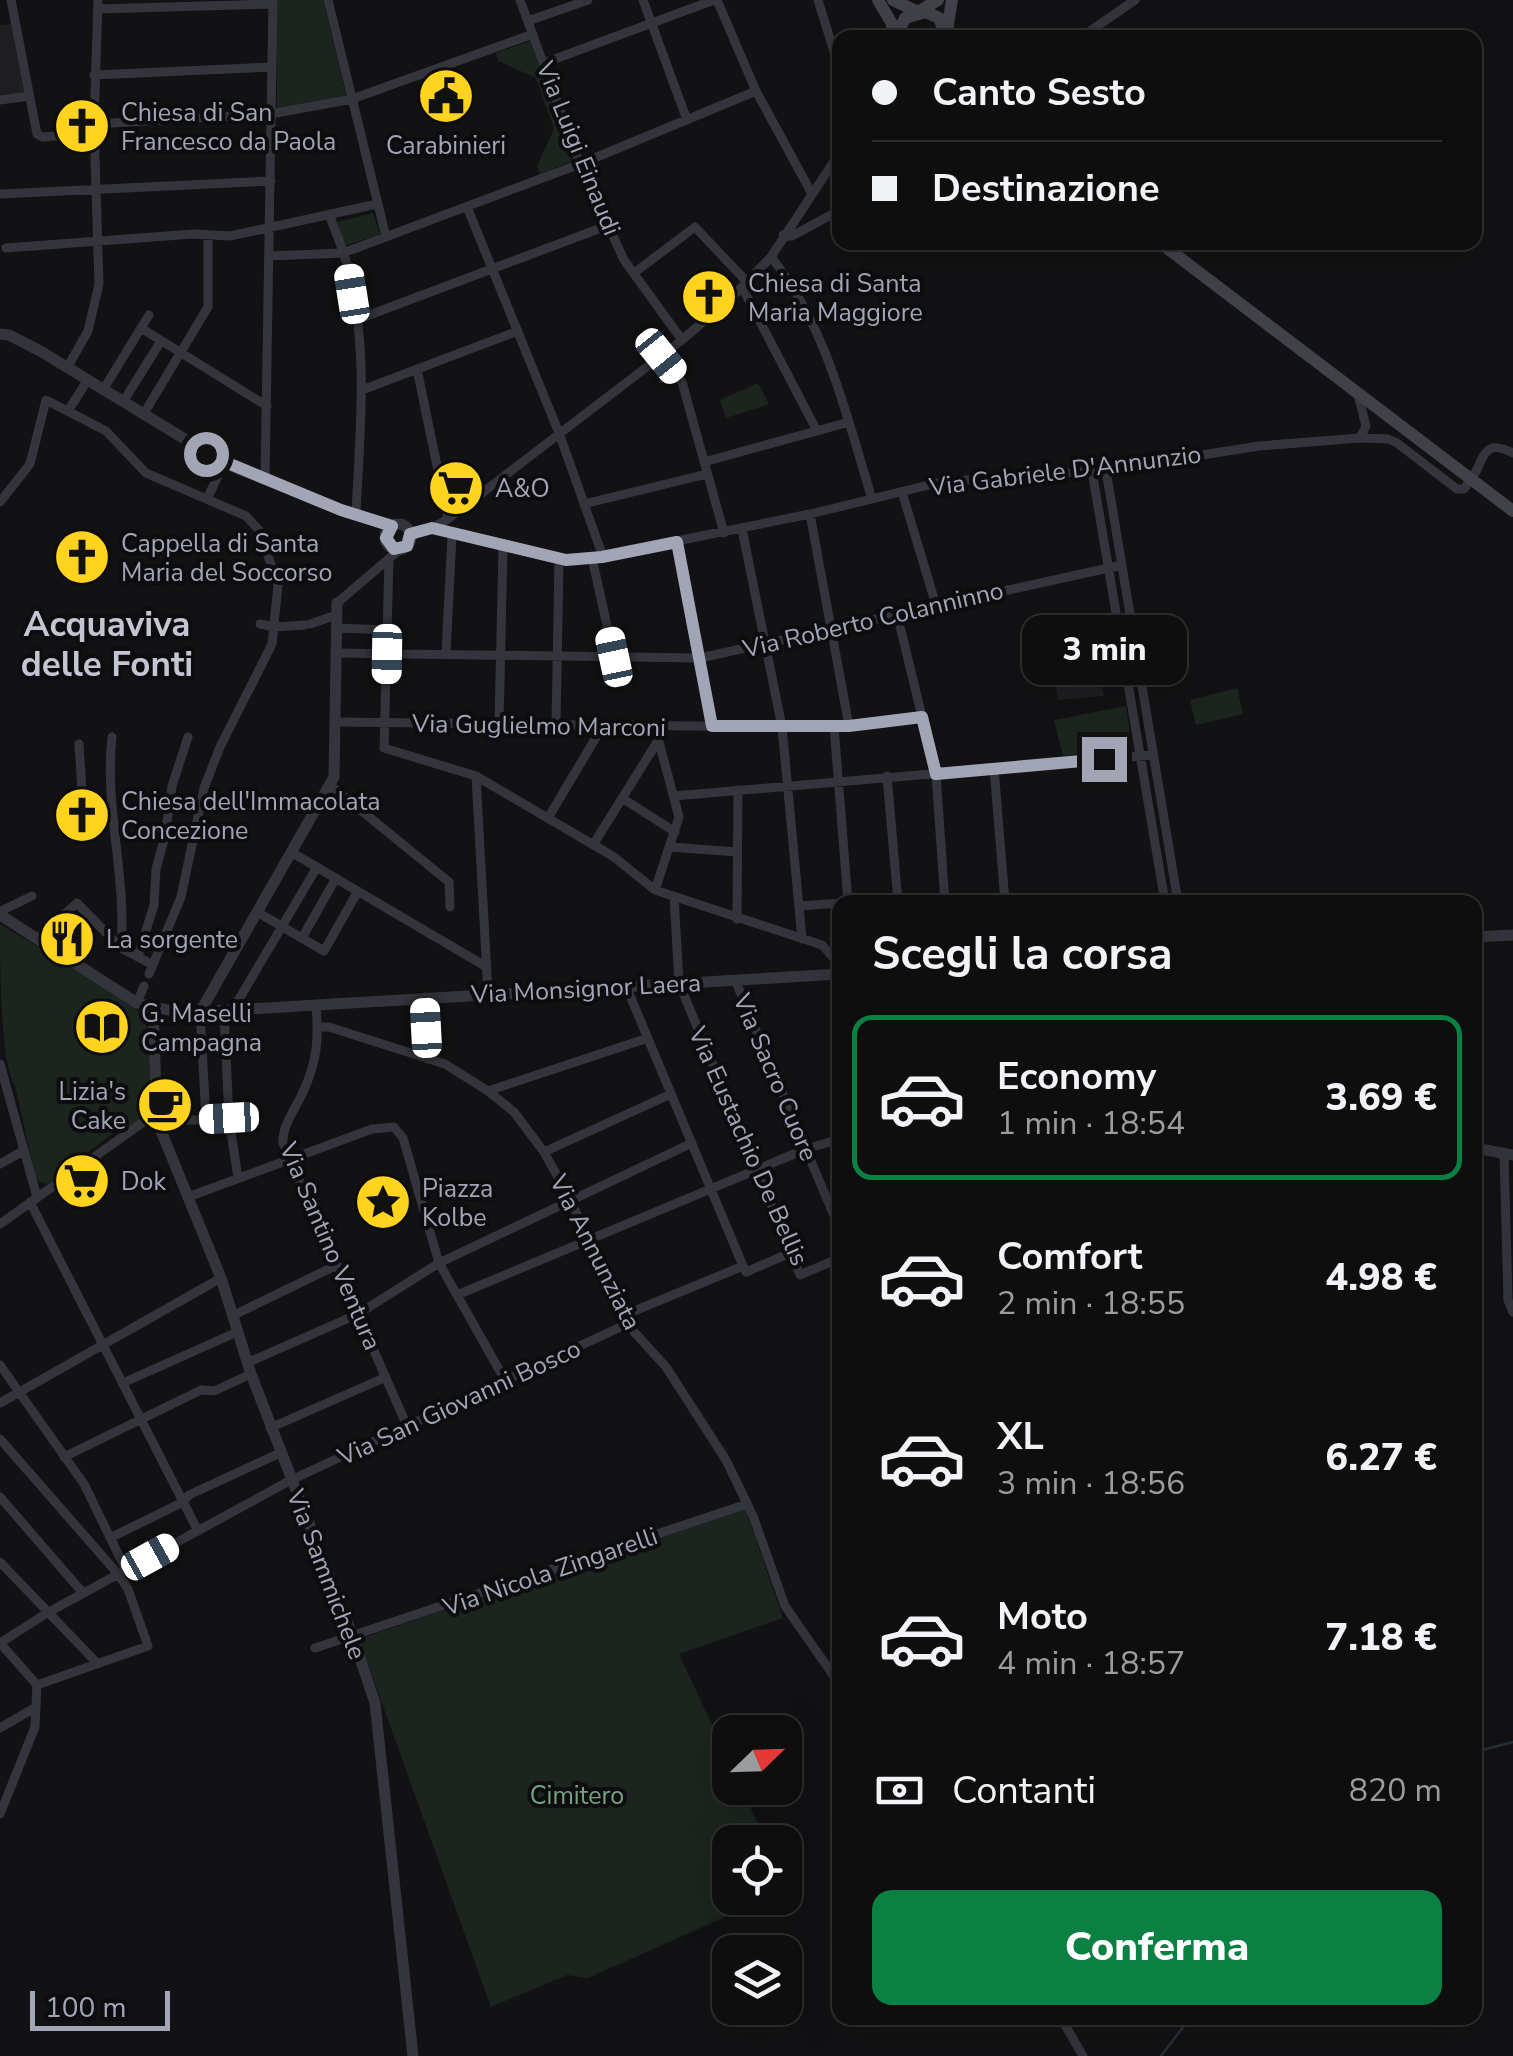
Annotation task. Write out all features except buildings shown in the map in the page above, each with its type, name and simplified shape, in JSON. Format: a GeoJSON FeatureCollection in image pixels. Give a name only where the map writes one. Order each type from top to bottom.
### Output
{"type":"FeatureCollection","features":[{"type":"Feature","properties":{"kind":"main road"},"geometry":{"type":"LineString","coordinates":[[878,0],[894,30]]}},
{"type":"Feature","properties":{"kind":"main road"},"geometry":{"type":"LineString","coordinates":[[892,0],[933,14],[944,30]]}},
{"type":"Feature","properties":{"kind":"main road"},"geometry":{"type":"LineString","coordinates":[[900,30],[905,18],[938,0]]}},
{"type":"Feature","properties":{"kind":"main road"},"geometry":{"type":"LineString","coordinates":[[949,30],[952,0]]}},
{"type":"Feature","properties":{"kind":"main road"},"geometry":{"type":"LineString","coordinates":[[1170,250],[1513,511]]}},
{"type":"Feature","properties":{"kind":"street"},"geometry":{"type":"LineString","coordinates":[[11,0],[37,134],[43,136],[94,128],[271,114],[352,99],[533,34]]}},
{"type":"Feature","properties":{"kind":"street"},"geometry":{"type":"LineString","coordinates":[[328,0],[386,238]]}},
{"type":"Feature","properties":{"kind":"street","name":"Via Luigi Einaudi"},"geometry":{"type":"LineString","coordinates":[[520,0],[580,164],[624,260],[682,340]]}},
{"type":"Feature","properties":{"kind":"street"},"geometry":{"type":"LineString","coordinates":[[528,21],[588,0]]}},
{"type":"Feature","properties":{"kind":"street"},"geometry":{"type":"LineString","coordinates":[[643,0],[687,120]]}},
{"type":"Feature","properties":{"kind":"street"},"geometry":{"type":"LineString","coordinates":[[544,63],[716,0],[756,91],[811,192]]}},
{"type":"Feature","properties":{"kind":"street"},"geometry":{"type":"LineString","coordinates":[[818,0],[832,45]]}},
{"type":"Feature","properties":{"kind":"street"},"geometry":{"type":"LineString","coordinates":[[1092,30],[1135,0]]}},
{"type":"Feature","properties":{"kind":"street"},"geometry":{"type":"LineString","coordinates":[[67,368],[88,331],[99,284],[94,128],[98,4],[273,2],[265,479]]}},
{"type":"Feature","properties":{"kind":"street"},"geometry":{"type":"LineString","coordinates":[[94,75],[271,67]]}},
{"type":"Feature","properties":{"kind":"street"},"geometry":{"type":"LineString","coordinates":[[270,256],[343,254],[580,164],[756,91]]}},
{"type":"Feature","properties":{"kind":"street"},"geometry":{"type":"LineString","coordinates":[[0,100],[29,96]]}},
{"type":"Feature","properties":{"kind":"street"},"geometry":{"type":"LineString","coordinates":[[410,534],[448,519],[682,340],[745,285],[771,257],[832,163]]}},
{"type":"Feature","properties":{"kind":"street"},"geometry":{"type":"LineString","coordinates":[[0,194],[270,181]]}},
{"type":"Feature","properties":{"kind":"street"},"geometry":{"type":"LineString","coordinates":[[6,248],[208,236],[270,228],[377,204]]}},
{"type":"Feature","properties":{"kind":"street"},"geometry":{"type":"LineString","coordinates":[[467,207],[584,504],[614,657]]}},
{"type":"Feature","properties":{"kind":"street"},"geometry":{"type":"LineString","coordinates":[[329,214],[343,254],[356,320],[362,390],[356,514]]}},
{"type":"Feature","properties":{"kind":"street"},"geometry":{"type":"LineString","coordinates":[[784,235],[792,236],[832,214]]}},
{"type":"Feature","properties":{"kind":"street"},"geometry":{"type":"LineString","coordinates":[[356,320],[609,225]]}},
{"type":"Feature","properties":{"kind":"street"},"geometry":{"type":"LineString","coordinates":[[634,273],[695,227],[745,285],[817,431]]}},
{"type":"Feature","properties":{"kind":"street"},"geometry":{"type":"LineString","coordinates":[[143,415],[208,307],[208,236]]}},
{"type":"Feature","properties":{"kind":"street"},"geometry":{"type":"LineString","coordinates":[[771,257],[792,282],[838,383],[872,499]]}},
{"type":"Feature","properties":{"kind":"street"},"geometry":{"type":"LineString","coordinates":[[103,390],[149,315]]}},
{"type":"Feature","properties":{"kind":"street"},"geometry":{"type":"LineString","coordinates":[[141,328],[267,406]]}},
{"type":"Feature","properties":{"kind":"street"},"geometry":{"type":"LineString","coordinates":[[362,390],[518,331]]}},
{"type":"Feature","properties":{"kind":"street"},"geometry":{"type":"LineString","coordinates":[[0,334],[16,338],[224,463],[356,514],[404,526],[410,534]]}},
{"type":"Feature","properties":{"kind":"street"},"geometry":{"type":"LineString","coordinates":[[123,402],[162,341]]}},
{"type":"Feature","properties":{"kind":"street"},"geometry":{"type":"LineString","coordinates":[[661,356],[682,382],[724,533]]}},
{"type":"Feature","properties":{"kind":"street"},"geometry":{"type":"LineString","coordinates":[[417,370],[448,519]]}},
{"type":"Feature","properties":{"kind":"street"},"geometry":{"type":"LineString","coordinates":[[68,411],[87,381]]}},
{"type":"Feature","properties":{"kind":"street"},"geometry":{"type":"LineString","coordinates":[[1357,392],[1366,426],[1360,438]]}},
{"type":"Feature","properties":{"kind":"street"},"geometry":{"type":"LineString","coordinates":[[0,502],[30,464],[46,400],[106,431],[153,476],[255,523],[278,585],[270,652],[220,748],[204,788],[181,897],[151,970],[138,956],[121,948],[77,903],[38,938]]}},
{"type":"Feature","properties":{"kind":"street"},"geometry":{"type":"LineString","coordinates":[[704,462],[849,422]]}},
{"type":"Feature","properties":{"kind":"street","name":"Via Gabriele D'Annunzio"},"geometry":{"type":"LineString","coordinates":[[432,528],[559,560],[597,558],[966,478],[1092,472],[1259,446],[1360,438],[1397,443],[1458,488],[1464,488],[1470,478]]}},
{"type":"Feature","properties":{"kind":"street"},"geometry":{"type":"LineString","coordinates":[[1470,478],[1489,448],[1513,454]]}},
{"type":"Feature","properties":{"kind":"street"},"geometry":{"type":"LineString","coordinates":[[207,498],[224,463]]}},
{"type":"Feature","properties":{"kind":"street"},"geometry":{"type":"LineString","coordinates":[[1106,470],[1177,895]]}},
{"type":"Feature","properties":{"kind":"street"},"geometry":{"type":"LineString","coordinates":[[1092,472],[1164,895]]}},
{"type":"Feature","properties":{"kind":"street"},"geometry":{"type":"LineString","coordinates":[[584,504],[708,474]]}},
{"type":"Feature","properties":{"kind":"street"},"geometry":{"type":"LineString","coordinates":[[902,492],[936,605]]}},
{"type":"Feature","properties":{"kind":"street"},"geometry":{"type":"LineString","coordinates":[[810,514],[849,726]]}},
{"type":"Feature","properties":{"kind":"street"},"geometry":{"type":"LineString","coordinates":[[392,526],[386,534],[394,554],[384,748],[476,776],[593,845],[655,890],[822,945],[832,956]]}},
{"type":"Feature","properties":{"kind":"street"},"geometry":{"type":"LineString","coordinates":[[742,529],[782,727],[802,939]]}},
{"type":"Feature","properties":{"kind":"street"},"geometry":{"type":"LineString","coordinates":[[260,624],[308,624],[337,615],[394,554],[407,546],[410,534]]}},
{"type":"Feature","properties":{"kind":"street"},"geometry":{"type":"LineString","coordinates":[[446,653],[452,535]]}},
{"type":"Feature","properties":{"kind":"street"},"geometry":{"type":"LineString","coordinates":[[677,542],[712,726]]}},
{"type":"Feature","properties":{"kind":"street"},"geometry":{"type":"LineString","coordinates":[[499,724],[503,547]]}},
{"type":"Feature","properties":{"kind":"street"},"geometry":{"type":"LineString","coordinates":[[556,724],[559,560]]}},
{"type":"Feature","properties":{"kind":"street","name":"Via Roberto Colanninno"},"geometry":{"type":"LineString","coordinates":[[337,653],[700,658],[1122,565]]}},
{"type":"Feature","properties":{"kind":"street"},"geometry":{"type":"LineString","coordinates":[[897,614],[936,774],[945,895]]}},
{"type":"Feature","properties":{"kind":"street"},"geometry":{"type":"LineString","coordinates":[[337,615],[388,630]]}},
{"type":"Feature","properties":{"kind":"street"},"geometry":{"type":"LineString","coordinates":[[206,1120],[200,1012],[336,769],[337,615]]}},
{"type":"Feature","properties":{"kind":"street","name":"Via Guglielmo Marconi"},"geometry":{"type":"LineString","coordinates":[[335,722],[782,727],[849,726],[922,717]]}},
{"type":"Feature","properties":{"kind":"street"},"geometry":{"type":"LineString","coordinates":[[548,818],[604,724]]}},
{"type":"Feature","properties":{"kind":"street"},"geometry":{"type":"LineString","coordinates":[[655,726],[680,817],[655,890]]}},
{"type":"Feature","properties":{"kind":"street"},"geometry":{"type":"LineString","coordinates":[[834,726],[849,895]]}},
{"type":"Feature","properties":{"kind":"street"},"geometry":{"type":"LineString","coordinates":[[112,738],[110,775],[122,891],[121,948]]}},
{"type":"Feature","properties":{"kind":"street"},"geometry":{"type":"LineString","coordinates":[[138,956],[154,905],[156,869],[166,836],[172,786],[188,738]]}},
{"type":"Feature","properties":{"kind":"street"},"geometry":{"type":"LineString","coordinates":[[593,845],[659,739]]}},
{"type":"Feature","properties":{"kind":"street"},"geometry":{"type":"LineString","coordinates":[[79,744],[82,792]]}},
{"type":"Feature","properties":{"kind":"street"},"geometry":{"type":"LineString","coordinates":[[674,796],[1153,755]]}},
{"type":"Feature","properties":{"kind":"street"},"geometry":{"type":"LineString","coordinates":[[994,768],[1004,895]]}},
{"type":"Feature","properties":{"kind":"street"},"geometry":{"type":"LineString","coordinates":[[476,776],[488,993]]}},
{"type":"Feature","properties":{"kind":"street"},"geometry":{"type":"LineString","coordinates":[[887,776],[897,895]]}},
{"type":"Feature","properties":{"kind":"street"},"geometry":{"type":"LineString","coordinates":[[330,785],[449,882],[450,907]]}},
{"type":"Feature","properties":{"kind":"street"},"geometry":{"type":"LineString","coordinates":[[736,918],[738,790]]}},
{"type":"Feature","properties":{"kind":"street"},"geometry":{"type":"LineString","coordinates":[[622,798],[675,832]]}},
{"type":"Feature","properties":{"kind":"street"},"geometry":{"type":"LineString","coordinates":[[670,847],[737,852]]}},
{"type":"Feature","properties":{"kind":"street"},"geometry":{"type":"LineString","coordinates":[[291,852],[486,966]]}},
{"type":"Feature","properties":{"kind":"street"},"geometry":{"type":"LineString","coordinates":[[238,1178],[229,1118],[228,1012],[316,867]]}},
{"type":"Feature","properties":{"kind":"street"},"geometry":{"type":"LineString","coordinates":[[302,938],[336,878]]}},
{"type":"Feature","properties":{"kind":"street"},"geometry":{"type":"LineString","coordinates":[[256,912],[324,952],[358,891]]}},
{"type":"Feature","properties":{"kind":"street"},"geometry":{"type":"LineString","coordinates":[[0,911],[32,896]]}},
{"type":"Feature","properties":{"kind":"street","name":"Via Eustachio De Bellis"},"geometry":{"type":"LineString","coordinates":[[674,897],[679,983],[790,1253],[800,1275],[832,1261]]}},
{"type":"Feature","properties":{"kind":"street"},"geometry":{"type":"LineString","coordinates":[[800,906],[832,904]]}},
{"type":"Feature","properties":{"kind":"street","name":"Via Monsignor Laera"},"geometry":{"type":"LineString","coordinates":[[0,911],[137,1002],[153,1008],[200,1012],[832,974]]}},
{"type":"Feature","properties":{"kind":"street"},"geometry":{"type":"LineString","coordinates":[[148,921],[169,928]]}},
{"type":"Feature","properties":{"kind":"street"},"geometry":{"type":"LineString","coordinates":[[1482,937],[1513,935]]}},
{"type":"Feature","properties":{"kind":"street","name":"Via Sacro Cuore"},"geometry":{"type":"LineString","coordinates":[[735,980],[832,1211]]}},
{"type":"Feature","properties":{"kind":"street"},"geometry":{"type":"LineString","coordinates":[[137,1002],[144,986]]}},
{"type":"Feature","properties":{"kind":"street"},"geometry":{"type":"LineString","coordinates":[[626,986],[744,1266]]}},
{"type":"Feature","properties":{"kind":"street"},"geometry":{"type":"LineString","coordinates":[[424,998],[427,1059]]}},
{"type":"Feature","properties":{"kind":"street","name":"Via Santino Ventura"},"geometry":{"type":"LineString","coordinates":[[316,1006],[319,1040],[314,1066],[282,1136],[408,1426]]}},
{"type":"Feature","properties":{"kind":"street"},"geometry":{"type":"LineString","coordinates":[[153,1008],[157,1117]]}},
{"type":"Feature","properties":{"kind":"street","name":"Via Annunziata"},"geometry":{"type":"LineString","coordinates":[[318,1027],[444,1064],[514,1112],[544,1152],[570,1201],[624,1320],[680,1387],[726,1460],[748,1504],[785,1606],[832,1674]]}},
{"type":"Feature","properties":{"kind":"street"},"geometry":{"type":"LineString","coordinates":[[488,1091],[648,1038]]}},
{"type":"Feature","properties":{"kind":"street"},"geometry":{"type":"LineString","coordinates":[[0,1064],[33,1200],[198,1531]]}},
{"type":"Feature","properties":{"kind":"street"},"geometry":{"type":"LineString","coordinates":[[544,1152],[671,1094]]}},
{"type":"Feature","properties":{"kind":"street"},"geometry":{"type":"LineString","coordinates":[[0,1224],[157,1117],[229,1118]]}},
{"type":"Feature","properties":{"kind":"street","name":"Via Sammichele"},"geometry":{"type":"LineString","coordinates":[[157,1117],[222,1278],[270,1428],[375,1703],[413,2056]]}},
{"type":"Feature","properties":{"kind":"street"},"geometry":{"type":"LineString","coordinates":[[188,1197],[372,1129],[394,1127],[403,1138],[439,1264],[506,1382]]}},
{"type":"Feature","properties":{"kind":"street"},"geometry":{"type":"LineString","coordinates":[[457,1295],[832,1141]]}},
{"type":"Feature","properties":{"kind":"street"},"geometry":{"type":"LineString","coordinates":[[64,1458],[200,1390],[214,1392],[249,1369],[358,1314],[439,1264],[692,1143]]}},
{"type":"Feature","properties":{"kind":"street"},"geometry":{"type":"LineString","coordinates":[[1482,1149],[1509,1155],[1508,1300],[1513,1312]]}},
{"type":"Feature","properties":{"kind":"street"},"geometry":{"type":"LineString","coordinates":[[0,1164],[23,1151]]}},
{"type":"Feature","properties":{"kind":"street","name":"Via San Giovanni Bosco"},"geometry":{"type":"LineString","coordinates":[[0,1643],[47,1613],[290,1480],[506,1382],[624,1320],[744,1266],[746,1272],[790,1253]]}},
{"type":"Feature","properties":{"kind":"street"},"geometry":{"type":"LineString","coordinates":[[232,1316],[336,1265]]}},
{"type":"Feature","properties":{"kind":"street"},"geometry":{"type":"LineString","coordinates":[[0,1403],[222,1278]]}},
{"type":"Feature","properties":{"kind":"street"},"geometry":{"type":"LineString","coordinates":[[124,1382],[237,1332]]}},
{"type":"Feature","properties":{"kind":"street"},"geometry":{"type":"LineString","coordinates":[[0,1365],[84,1484],[110,1538],[148,1646],[36,1684]]}},
{"type":"Feature","properties":{"kind":"street"},"geometry":{"type":"LineString","coordinates":[[270,1428],[386,1378]]}},
{"type":"Feature","properties":{"kind":"street"},"geometry":{"type":"LineString","coordinates":[[0,1439],[122,1572]]}},
{"type":"Feature","properties":{"kind":"street"},"geometry":{"type":"LineString","coordinates":[[110,1538],[184,1502],[188,1495],[280,1453]]}},
{"type":"Feature","properties":{"kind":"street"},"geometry":{"type":"LineString","coordinates":[[0,1497],[83,1594]]}},
{"type":"Feature","properties":{"kind":"street","name":"Via Nicola Zingarelli"},"geometry":{"type":"LineString","coordinates":[[316,1648],[748,1504]]}},
{"type":"Feature","properties":{"kind":"street"},"geometry":{"type":"LineString","coordinates":[[0,1562],[96,1662]]}},
{"type":"Feature","properties":{"kind":"street"},"geometry":{"type":"LineString","coordinates":[[0,1643],[36,1684],[35,1727],[0,1814]]}},
{"type":"Feature","properties":{"kind":"street"},"geometry":{"type":"LineString","coordinates":[[2,1725],[36,1707]]}},
{"type":"Feature","properties":{"kind":"street"},"geometry":{"type":"LineString","coordinates":[[1066,2025],[1083,2056]]}},
{"type":"Feature","properties":{"kind":"shaded area"},"geometry":{"type":"Polygon","coordinates":[[[15,24],[29,96],[0,100],[0,25],[15,24]]]}},
{"type":"Feature","properties":{"kind":"shaded area"},"geometry":{"type":"Polygon","coordinates":[[[1090,655],[1104,696],[1058,700],[1058,666],[1090,655]]]}},
{"type":"Feature","properties":{"kind":"green space"},"geometry":{"type":"Polygon","coordinates":[[[277,0],[323,0],[346,95],[277,109],[277,0]]]}},
{"type":"Feature","properties":{"kind":"green space"},"geometry":{"type":"Polygon","coordinates":[[[530,41],[572,161],[540,174],[537,166],[554,129],[536,78],[498,61],[496,53],[530,41]]]}},
{"type":"Feature","properties":{"kind":"green space"},"geometry":{"type":"Polygon","coordinates":[[[373,213],[380,234],[345,246],[337,222],[373,213]]]}},
{"type":"Feature","properties":{"kind":"green space"},"geometry":{"type":"Polygon","coordinates":[[[758,383],[769,404],[726,418],[720,400],[758,383]]]}},
{"type":"Feature","properties":{"kind":"green space"},"geometry":{"type":"Polygon","coordinates":[[[1237,688],[1243,714],[1196,725],[1190,700],[1237,688]]]}},
{"type":"Feature","properties":{"kind":"green space"},"geometry":{"type":"Polygon","coordinates":[[[1126,706],[1131,742],[1128,749],[1063,756],[1054,720],[1126,706]]]}},
{"type":"Feature","properties":{"kind":"green space"},"geometry":{"type":"Polygon","coordinates":[[[0,924],[134,1004],[148,1029],[151,1110],[129,1128],[121,1127],[47,1184],[36,1180],[6,1056],[0,924]]]}},
{"type":"Feature","properties":{"kind":"green space","name":"Cimitero"},"geometry":{"type":"Polygon","coordinates":[[[745,1508],[783,1618],[679,1654],[712,1725],[712,1805],[749,1805],[759,1825],[712,1825],[712,1915],[730,1915],[588,1978],[567,1975],[491,2007],[359,1639],[745,1508]]]}},
{"type":"Feature","properties":{"kind":"waterway"},"geometry":{"type":"LineString","coordinates":[[1482,1750],[1513,1742]]}},
{"type":"Feature","properties":{"kind":"waterway"},"geometry":{"type":"LineString","coordinates":[[1161,2056],[1185,2025]]}},
{"type":"Feature","properties":{"kind":"place","name":"Carabinieri"},"geometry":{"type":"Point","coordinates":[446,96]}},
{"type":"Feature","properties":{"kind":"place","name":"Chiesa di San Francesco da Paola"},"geometry":{"type":"Point","coordinates":[82,126]}},
{"type":"Feature","properties":{"kind":"place","name":"Chiesa di Santa Maria Maggiore"},"geometry":{"type":"Point","coordinates":[709,297]}},
{"type":"Feature","properties":{"kind":"place","name":"A&O"},"geometry":{"type":"Point","coordinates":[456,488]}},
{"type":"Feature","properties":{"kind":"place","name":"Cappella di Santa Maria del Soccorso"},"geometry":{"type":"Point","coordinates":[82,557]}},
{"type":"Feature","properties":{"kind":"place","name":"Chiesa dell'Immacolata Concezione"},"geometry":{"type":"Point","coordinates":[82,815]}},
{"type":"Feature","properties":{"kind":"place","name":"La sorgente"},"geometry":{"type":"Point","coordinates":[67,939]}},
{"type":"Feature","properties":{"kind":"place","name":"G. Maselli Campagna"},"geometry":{"type":"Point","coordinates":[102,1027]}},
{"type":"Feature","properties":{"kind":"place","name":"Lizia's Cake"},"geometry":{"type":"Point","coordinates":[165,1105]}},
{"type":"Feature","properties":{"kind":"place","name":"Dok"},"geometry":{"type":"Point","coordinates":[82,1181]}},
{"type":"Feature","properties":{"kind":"place","name":"Piazza Kolbe"},"geometry":{"type":"Point","coordinates":[383,1202]}},
{"type":"Feature","properties":{"kind":"district","name":"Acquaviva delle Fonti"},"geometry":{"type":"Point","coordinates":[107,644]}},
{"type":"Feature","properties":{"kind":"route"},"geometry":{"type":"LineString","coordinates":[[206,454],[341,510],[392,526],[387,543],[398,550],[407,546],[410,534],[432,528],[559,560],[602,557],[677,542],[712,726],[849,726],[922,717],[936,774],[1104,759]]}}]}
